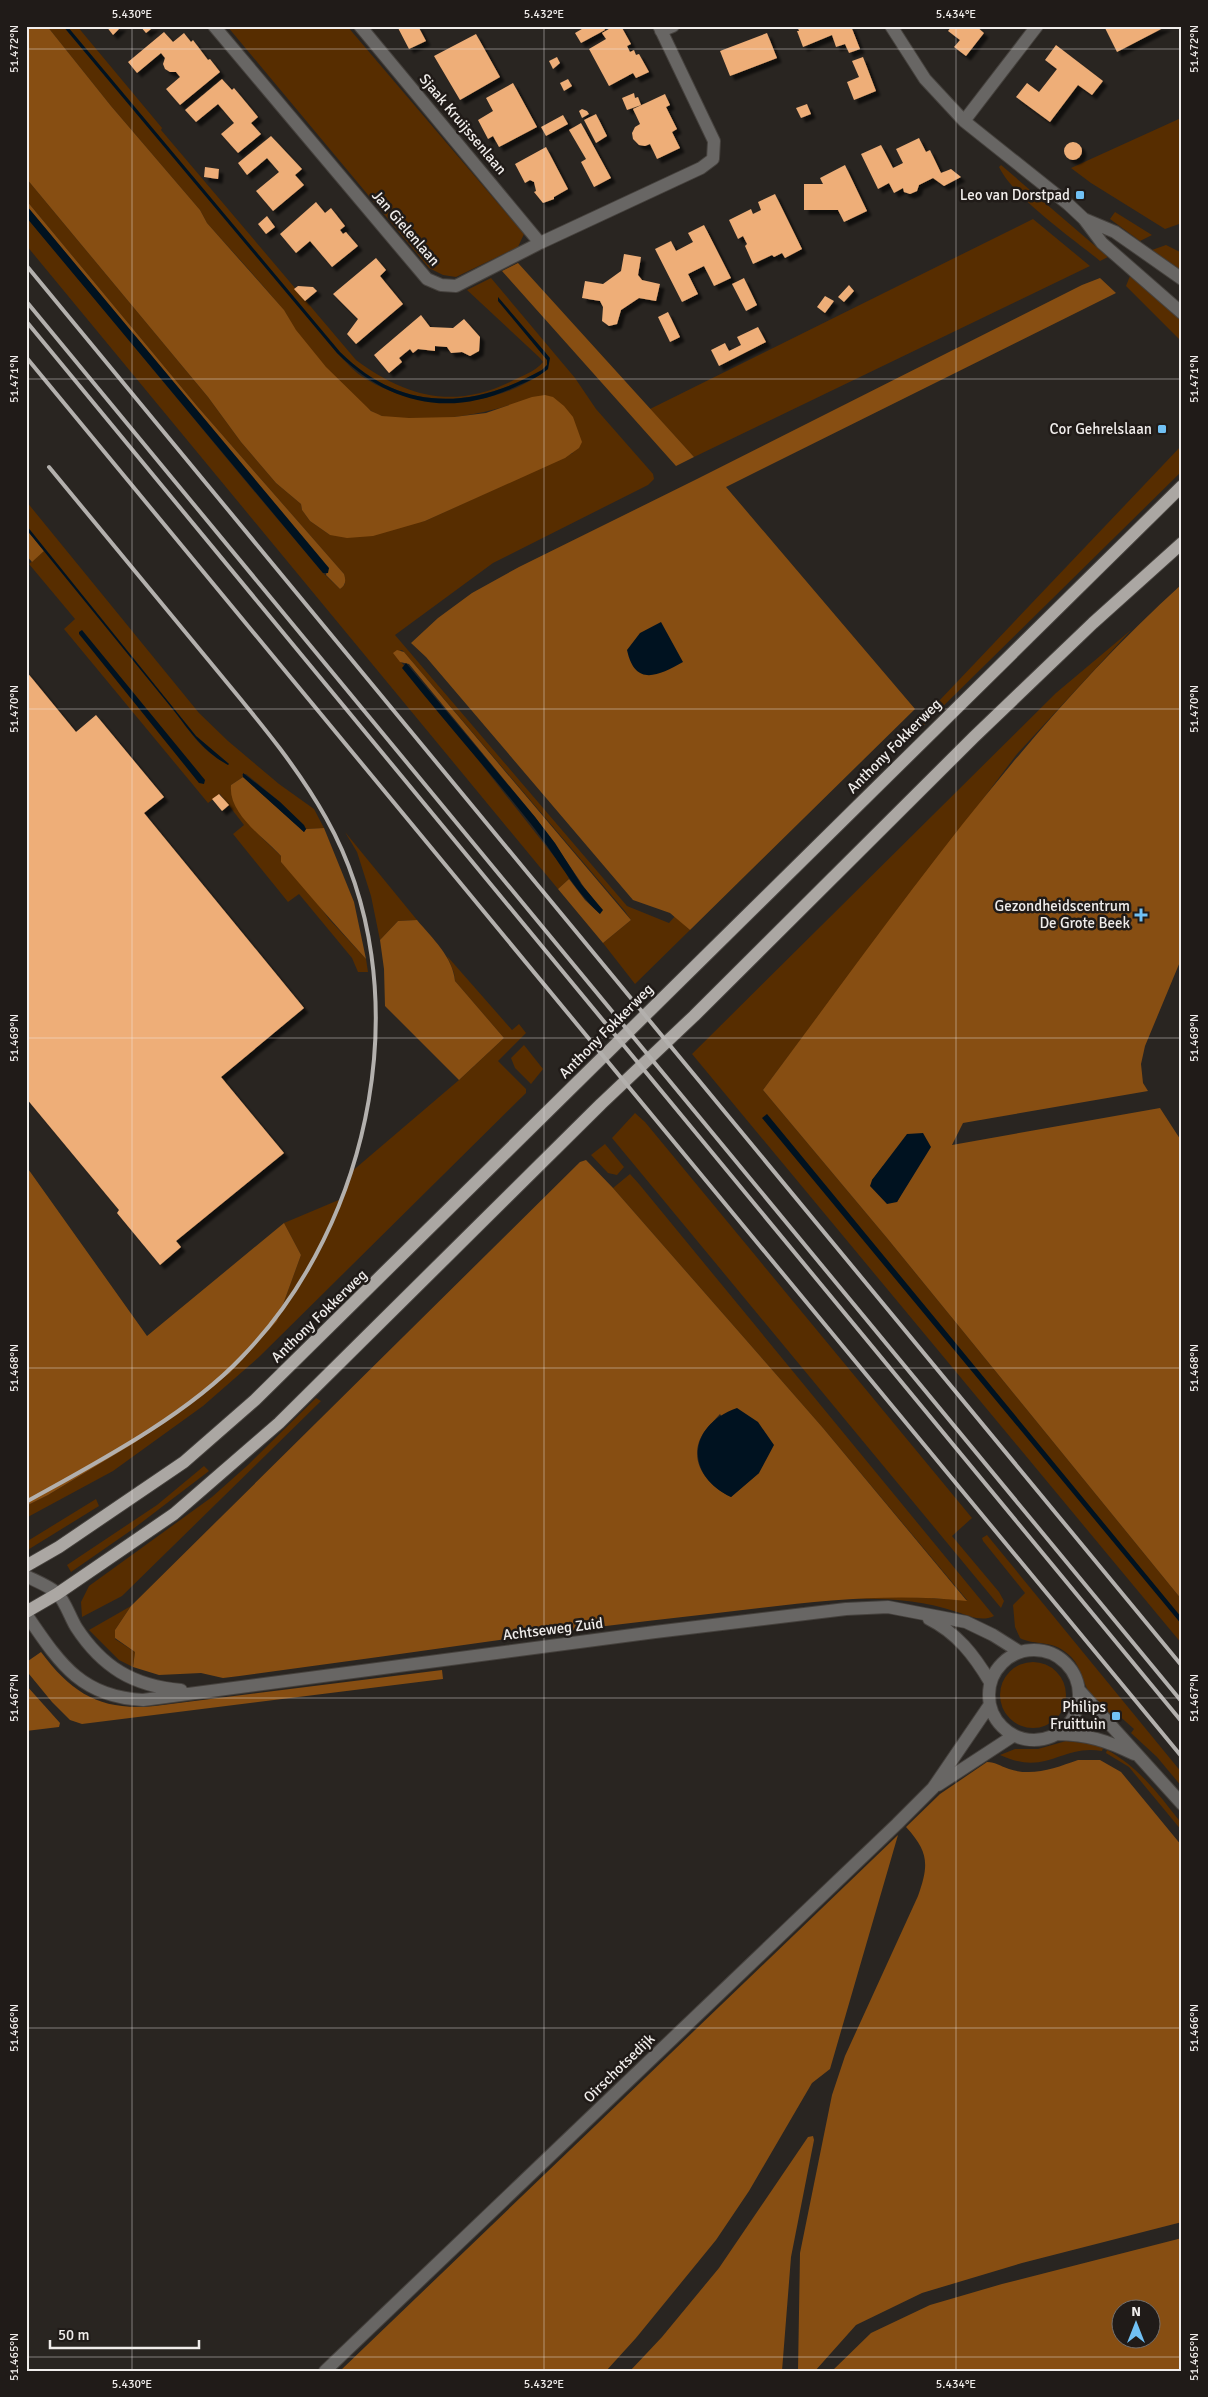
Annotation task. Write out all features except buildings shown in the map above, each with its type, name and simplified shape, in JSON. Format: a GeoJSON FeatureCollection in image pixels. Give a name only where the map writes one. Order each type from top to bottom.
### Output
{"type":"FeatureCollection","features":[{"type":"Feature","properties":{"kind":"main road","name":"Anthony Fokkerweg"},"geometry":{"type":"LineString","coordinates":[[26,1566],[59,1547],[184,1462],[256,1400],[1182,486]]}},
{"type":"Feature","properties":{"kind":"main road"},"geometry":{"type":"LineString","coordinates":[[26,1613],[174,1514],[279,1422],[601,1104],[694,1016],[974,737],[1093,623],[1182,543]]}},
{"type":"Feature","properties":{"kind":"street","name":"Jan Gielenlaan"},"geometry":{"type":"LineString","coordinates":[[214,26],[427,279],[441,285],[456,286],[540,243],[701,168],[713,159],[714,141],[664,28]]}},
{"type":"Feature","properties":{"kind":"street","name":"Sjaak Kruijssenlaan"},"geometry":{"type":"LineString","coordinates":[[360,26],[540,243]]}},
{"type":"Feature","properties":{"kind":"street"},"geometry":{"type":"LineString","coordinates":[[891,26],[925,80],[964,121],[1084,219],[1102,243],[1182,313]]}},
{"type":"Feature","properties":{"kind":"street"},"geometry":{"type":"LineString","coordinates":[[964,121],[1037,26]]}},
{"type":"Feature","properties":{"kind":"street"},"geometry":{"type":"LineString","coordinates":[[1084,219],[1116,232],[1182,279]]}},
{"type":"Feature","properties":{"kind":"street","name":"Achtseweg Zuid"},"geometry":{"type":"LineString","coordinates":[[26,1576],[57,1594],[85,1640],[110,1667],[131,1679],[150,1686],[196,1692]]}},
{"type":"Feature","properties":{"kind":"street","name":"Achtseweg Zuid"},"geometry":{"type":"LineString","coordinates":[[26,1613],[66,1668],[81,1681],[108,1696],[129,1699],[156,1700],[196,1692],[819,1612],[888,1607],[966,1622],[993,1635],[1020,1652]]}},
{"type":"Feature","properties":{"kind":"street","name":"Achtseweg Zuid"},"geometry":{"type":"LineString","coordinates":[[914,1611],[944,1626],[972,1653],[990,1682]]}},
{"type":"Feature","properties":{"kind":"street"},"geometry":{"type":"LineString","coordinates":[[1040,1650],[1059,1657],[1069,1666],[1076,1677],[1079,1703],[1075,1715],[1068,1726],[1058,1734],[1043,1740],[1028,1740],[1013,1736],[998,1724],[989,1706],[990,1682],[996,1669],[1007,1659],[1020,1652],[1040,1650]]}},
{"type":"Feature","properties":{"kind":"street"},"geometry":{"type":"LineString","coordinates":[[1079,1690],[1182,1804]]}},
{"type":"Feature","properties":{"kind":"street","name":"Oirschotsedijk"},"geometry":{"type":"LineString","coordinates":[[933,1788],[989,1706]]}},
{"type":"Feature","properties":{"kind":"street"},"geometry":{"type":"LineString","coordinates":[[1058,1734],[1085,1735],[1111,1742],[1142,1758]]}},
{"type":"Feature","properties":{"kind":"street","name":"Oirschotsedijk"},"geometry":{"type":"LineString","coordinates":[[325,2371],[933,1788],[1013,1736]]}},
{"type":"Feature","properties":{"kind":"shaded area"},"geometry":{"type":"Polygon","coordinates":[[[26,26],[47,26],[111,106],[200,210],[207,223],[284,310],[296,330],[326,367],[371,411],[382,416],[409,418],[454,417],[486,413],[532,397],[545,395],[553,397],[573,417],[582,442],[579,448],[565,458],[425,521],[373,536],[347,538],[330,535],[310,521],[302,510],[301,504],[276,483],[241,442],[208,397],[26,178],[26,26]]]}},
{"type":"Feature","properties":{"kind":"shaded area"},"geometry":{"type":"Polygon","coordinates":[[[47,26],[63,26],[337,353],[358,374],[388,390],[411,397],[434,401],[458,402],[482,399],[505,392],[527,382],[548,369],[547,361],[547,365],[542,370],[515,383],[489,392],[463,398],[437,398],[412,395],[387,386],[363,372],[340,352],[67,26],[77,26],[162,128],[161,130],[356,360],[393,383],[430,395],[449,397],[489,391],[532,371],[543,362],[540,358],[467,290],[491,278],[575,378],[596,409],[653,474],[654,479],[648,485],[493,563],[395,635],[627,906],[669,923],[675,916],[690,930],[635,984],[603,943],[631,920],[624,910],[404,652],[402,650],[394,653],[564,869],[569,879],[558,889],[26,245],[26,216],[243,478],[323,573],[340,589],[345,584],[344,574],[197,406],[26,200],[26,178],[208,397],[241,442],[276,483],[301,504],[302,510],[310,521],[330,535],[425,521],[573,453],[509,405],[464,416],[411,420],[395,419],[373,412],[349,392],[312,352],[282,308],[207,223],[200,210],[111,106],[47,26]],[[498,298],[547,360],[546,353],[498,298]]]}},
{"type":"Feature","properties":{"kind":"shaded area"},"geometry":{"type":"Polygon","coordinates":[[[227,26],[347,26],[524,234],[518,247],[456,277],[443,275],[429,268],[227,26]]]}},
{"type":"Feature","properties":{"kind":"shaded area"},"geometry":{"type":"Polygon","coordinates":[[[1181,118],[1182,223],[1165,229],[1091,183],[1071,168],[1181,118]]]}},
{"type":"Feature","properties":{"kind":"shaded area"},"geometry":{"type":"Polygon","coordinates":[[[1001,165],[1108,257],[1100,261],[1045,217],[1017,192],[1006,179],[999,167],[1001,165]]]}},
{"type":"Feature","properties":{"kind":"shaded area"},"geometry":{"type":"Polygon","coordinates":[[[26,200],[197,406],[344,574],[345,582],[340,589],[326,575],[328,568],[26,205],[26,200]]]}},
{"type":"Feature","properties":{"kind":"shaded area"},"geometry":{"type":"Polygon","coordinates":[[[1115,212],[1152,235],[1140,241],[1110,219],[1115,212]]]}},
{"type":"Feature","properties":{"kind":"shaded area"},"geometry":{"type":"Polygon","coordinates":[[[1033,219],[1090,266],[694,457],[650,409],[1033,219]]]}},
{"type":"Feature","properties":{"kind":"shaded area"},"geometry":{"type":"Polygon","coordinates":[[[1166,245],[1182,253],[1182,271],[1152,250],[1166,245]]]}},
{"type":"Feature","properties":{"kind":"shaded area"},"geometry":{"type":"Polygon","coordinates":[[[518,263],[694,457],[676,466],[502,271],[518,263]]]}},
{"type":"Feature","properties":{"kind":"shaded area"},"geometry":{"type":"Polygon","coordinates":[[[1130,276],[1182,320],[1182,342],[1126,286],[1130,276]]]}},
{"type":"Feature","properties":{"kind":"shaded area"},"geometry":{"type":"Polygon","coordinates":[[[1100,278],[1116,293],[726,487],[915,709],[690,930],[670,913],[633,900],[426,657],[411,643],[438,618],[472,593],[519,567],[1082,285],[1100,278]]]}},
{"type":"Feature","properties":{"kind":"shaded area"},"geometry":{"type":"Polygon","coordinates":[[[1182,445],[1182,471],[923,726],[920,721],[1182,445]]]}},
{"type":"Feature","properties":{"kind":"shaded area"},"geometry":{"type":"Polygon","coordinates":[[[26,501],[199,713],[228,741],[279,784],[314,809],[324,828],[306,829],[280,802],[246,774],[242,774],[243,777],[231,785],[261,837],[281,856],[281,862],[306,888],[329,919],[366,959],[368,972],[358,972],[352,958],[299,894],[288,902],[233,834],[244,825],[220,794],[208,803],[64,629],[75,619],[29,564],[44,551],[205,749],[229,764],[196,736],[26,525],[26,501]]]}},
{"type":"Feature","properties":{"kind":"shaded area"},"geometry":{"type":"Polygon","coordinates":[[[26,529],[44,551],[32,562],[26,555],[26,529]]]}},
{"type":"Feature","properties":{"kind":"shaded area"},"geometry":{"type":"Polygon","coordinates":[[[1182,584],[1182,957],[1145,1046],[1141,1064],[1143,1083],[1148,1091],[963,1123],[952,1145],[1160,1108],[1182,1142],[1182,1600],[887,1238],[763,1090],[910,892],[1012,763],[1066,701],[1123,641],[1182,584]],[[883,1166],[872,1180],[897,1202],[904,1189],[883,1166]]]}},
{"type":"Feature","properties":{"kind":"shaded area"},"geometry":{"type":"Polygon","coordinates":[[[1131,630],[1017,754],[763,1090],[887,1238],[1182,1600],[1182,1644],[692,1054],[1056,693],[1131,630]]]}},
{"type":"Feature","properties":{"kind":"shaded area"},"geometry":{"type":"Polygon","coordinates":[[[397,650],[404,652],[631,920],[603,943],[558,889],[569,879],[585,900],[600,914],[593,899],[535,817],[409,664],[400,662],[393,653],[397,650]]]}},
{"type":"Feature","properties":{"kind":"shaded area"},"geometry":{"type":"Polygon","coordinates":[[[243,777],[304,832],[306,829],[324,828],[354,902],[366,959],[281,862],[281,856],[241,815],[235,806],[231,785],[243,777]]]}},
{"type":"Feature","properties":{"kind":"shaded area"},"geometry":{"type":"Polygon","coordinates":[[[345,832],[417,920],[398,921],[380,940],[371,896],[357,852],[345,832]]]}},
{"type":"Feature","properties":{"kind":"shaded area"},"geometry":{"type":"Polygon","coordinates":[[[417,920],[446,956],[455,981],[504,1038],[459,1080],[385,1006],[384,969],[380,940],[398,921],[417,920]]]}},
{"type":"Feature","properties":{"kind":"shaded area"},"geometry":{"type":"Polygon","coordinates":[[[447,956],[512,1030],[519,1024],[526,1033],[498,1061],[526,1089],[526,1093],[259,1357],[203,1406],[113,1471],[26,1518],[26,1506],[48,1495],[136,1442],[230,1373],[277,1321],[301,1255],[284,1223],[341,1199],[350,1173],[459,1080],[504,1038],[455,981],[447,956]]]}},
{"type":"Feature","properties":{"kind":"shaded area"},"geometry":{"type":"Polygon","coordinates":[[[524,1045],[543,1069],[531,1084],[515,1068],[511,1058],[524,1045]]]}},
{"type":"Feature","properties":{"kind":"shaded area"},"geometry":{"type":"Polygon","coordinates":[[[635,1113],[645,1122],[972,1518],[952,1536],[999,1592],[1004,1601],[1001,1608],[612,1138],[635,1113]]]}},
{"type":"Feature","properties":{"kind":"shaded area"},"geometry":{"type":"Polygon","coordinates":[[[605,1144],[624,1167],[617,1175],[608,1173],[591,1155],[605,1144]]]}},
{"type":"Feature","properties":{"kind":"shaded area"},"geometry":{"type":"Polygon","coordinates":[[[586,1160],[613,1188],[823,1428],[967,1601],[933,1598],[833,1600],[580,1629],[223,1678],[201,1673],[159,1675],[133,1667],[135,1652],[115,1638],[115,1630],[131,1606],[580,1162],[586,1160]],[[720,1414],[704,1432],[699,1442],[697,1452],[701,1470],[714,1486],[731,1497],[759,1473],[720,1414]]]}},
{"type":"Feature","properties":{"kind":"shaded area"},"geometry":{"type":"Polygon","coordinates":[[[26,1166],[147,1336],[284,1223],[301,1255],[277,1321],[230,1373],[136,1442],[48,1495],[26,1506],[26,1166]]]}},
{"type":"Feature","properties":{"kind":"shaded area"},"geometry":{"type":"Polygon","coordinates":[[[630,1174],[994,1616],[976,1618],[944,1608],[904,1601],[849,1599],[889,1596],[967,1600],[823,1428],[613,1188],[630,1174]]]}},
{"type":"Feature","properties":{"kind":"shaded area"},"geometry":{"type":"Polygon","coordinates":[[[316,1398],[321,1401],[122,1596],[82,1617],[81,1602],[89,1586],[212,1497],[248,1465],[316,1398]]]}},
{"type":"Feature","properties":{"kind":"shaded area"},"geometry":{"type":"Polygon","coordinates":[[[204,1466],[209,1471],[133,1529],[71,1572],[67,1565],[157,1505],[204,1466]]]}},
{"type":"Feature","properties":{"kind":"shaded area"},"geometry":{"type":"Polygon","coordinates":[[[96,1499],[99,1506],[26,1551],[26,1542],[96,1499]]]}},
{"type":"Feature","properties":{"kind":"shaded area"},"geometry":{"type":"Polygon","coordinates":[[[987,1535],[1182,1773],[1182,1787],[1157,1757],[1131,1733],[1134,1729],[1116,1713],[1113,1716],[1092,1697],[1077,1665],[1070,1655],[1052,1645],[1020,1638],[1015,1627],[1013,1605],[1025,1593],[983,1541],[982,1538],[987,1535]]]}},
{"type":"Feature","properties":{"kind":"shaded area"},"geometry":{"type":"Polygon","coordinates":[[[131,1606],[115,1630],[115,1639],[135,1652],[133,1667],[119,1660],[89,1630],[131,1606]]]}},
{"type":"Feature","properties":{"kind":"shaded area"},"geometry":{"type":"Polygon","coordinates":[[[41,1652],[53,1667],[77,1689],[90,1697],[119,1706],[155,1706],[442,1670],[443,1679],[82,1724],[70,1720],[29,1674],[28,1661],[41,1652]]]}},
{"type":"Feature","properties":{"kind":"shaded area"},"geometry":{"type":"Polygon","coordinates":[[[1033,1662],[1045,1665],[1056,1672],[1063,1683],[1066,1695],[1063,1707],[1056,1718],[1045,1725],[1033,1728],[1021,1725],[1010,1718],[1003,1707],[1000,1695],[1003,1683],[1010,1672],[1021,1665],[1033,1662]]]}},
{"type":"Feature","properties":{"kind":"shaded area"},"geometry":{"type":"Polygon","coordinates":[[[26,1685],[60,1723],[59,1727],[26,1731],[26,1685]]]}},
{"type":"Feature","properties":{"kind":"shaded area"},"geometry":{"type":"Polygon","coordinates":[[[1066,1741],[1093,1744],[1103,1748],[1102,1751],[1088,1750],[1075,1752],[1042,1762],[1030,1763],[1016,1761],[1000,1755],[1015,1749],[1038,1749],[1066,1741]]]}},
{"type":"Feature","properties":{"kind":"shaded area"},"geometry":{"type":"Polygon","coordinates":[[[1107,1750],[1129,1765],[1148,1782],[1182,1824],[1182,1831],[1129,1767],[1106,1753],[1107,1750]]]}},
{"type":"Feature","properties":{"kind":"shaded area"},"geometry":{"type":"Polygon","coordinates":[[[1078,1760],[1100,1760],[1121,1772],[1182,1846],[1182,2222],[1022,2263],[922,2293],[856,2325],[815,2371],[798,2371],[800,2253],[832,2095],[845,2056],[918,1896],[924,1876],[925,1859],[923,1852],[914,1836],[906,1827],[940,1794],[987,1762],[996,1763],[1018,1771],[1035,1772],[1078,1760]]]}},
{"type":"Feature","properties":{"kind":"shaded area"},"geometry":{"type":"Polygon","coordinates":[[[898,1835],[830,2069],[812,2083],[749,2191],[716,2240],[636,2338],[606,2371],[340,2371],[898,1835]]]}},
{"type":"Feature","properties":{"kind":"shaded area"},"geometry":{"type":"Polygon","coordinates":[[[813,2136],[814,2140],[791,2257],[782,2371],[630,2371],[662,2337],[719,2268],[808,2137],[813,2136]]]}},
{"type":"Feature","properties":{"kind":"shaded area"},"geometry":{"type":"Polygon","coordinates":[[[1182,2238],[1182,2371],[832,2371],[871,2333],[930,2305],[1002,2284],[1182,2238]]]}},
{"type":"Feature","properties":{"kind":"water"},"geometry":{"type":"Polygon","coordinates":[[[63,26],[67,26],[340,352],[363,372],[387,386],[412,395],[437,398],[463,398],[515,383],[542,370],[547,365],[547,360],[498,301],[498,297],[550,358],[548,369],[528,381],[490,397],[467,402],[443,403],[420,401],[398,394],[377,384],[357,370],[337,353],[63,26]]]}},
{"type":"Feature","properties":{"kind":"water"},"geometry":{"type":"Polygon","coordinates":[[[26,205],[329,568],[328,573],[323,573],[26,217],[26,205]]]}},
{"type":"Feature","properties":{"kind":"water"},"geometry":{"type":"Polygon","coordinates":[[[26,525],[196,736],[228,765],[219,760],[192,735],[26,529],[26,525]]]}},
{"type":"Feature","properties":{"kind":"water"},"geometry":{"type":"Polygon","coordinates":[[[661,622],[683,662],[656,674],[642,674],[631,662],[627,650],[640,633],[661,622]]]}},
{"type":"Feature","properties":{"kind":"water"},"geometry":{"type":"Polygon","coordinates":[[[82,630],[205,780],[204,784],[199,783],[79,634],[82,630]]]}},
{"type":"Feature","properties":{"kind":"water"},"geometry":{"type":"Polygon","coordinates":[[[406,663],[535,817],[555,843],[581,884],[603,910],[600,914],[581,893],[540,835],[402,668],[406,663]]]}},
{"type":"Feature","properties":{"kind":"water"},"geometry":{"type":"Polygon","coordinates":[[[243,773],[280,802],[304,825],[306,829],[304,832],[243,777],[243,773]]]}},
{"type":"Feature","properties":{"kind":"water"},"geometry":{"type":"Polygon","coordinates":[[[767,1114],[1182,1618],[1182,1625],[762,1118],[767,1114]]]}},
{"type":"Feature","properties":{"kind":"water"},"geometry":{"type":"Polygon","coordinates":[[[923,1133],[931,1147],[897,1202],[887,1204],[870,1186],[872,1180],[907,1134],[923,1133]]]}},
{"type":"Feature","properties":{"kind":"water"},"geometry":{"type":"Polygon","coordinates":[[[737,1408],[758,1422],[774,1445],[759,1473],[731,1497],[716,1488],[705,1476],[699,1464],[698,1451],[701,1438],[709,1426],[721,1416],[737,1408]]]}},
{"type":"Feature","properties":{"kind":"railway"},"geometry":{"type":"LineString","coordinates":[[26,265],[1182,1666]]}},
{"type":"Feature","properties":{"kind":"railway"},"geometry":{"type":"LineString","coordinates":[[26,301],[1182,1702]]}},
{"type":"Feature","properties":{"kind":"railway"},"geometry":{"type":"LineString","coordinates":[[26,321],[1182,1722]]}},
{"type":"Feature","properties":{"kind":"railway"},"geometry":{"type":"LineString","coordinates":[[26,357],[1182,1757]]}},
{"type":"Feature","properties":{"kind":"railway"},"geometry":{"type":"LineString","coordinates":[[26,1502],[110,1455],[167,1419],[194,1399],[241,1358],[286,1303],[323,1240],[351,1172],[369,1101],[376,1028],[371,955],[355,884],[326,818],[314,797],[241,699],[49,467]]}},
{"type":"Feature","properties":{"kind":"place","name":"Leo van Dorstpad"},"geometry":{"type":"Point","coordinates":[1080,195]}},
{"type":"Feature","properties":{"kind":"place","name":"Cor Gehrelslaan"},"geometry":{"type":"Point","coordinates":[1162,429]}},
{"type":"Feature","properties":{"kind":"place","name":"Gezondheidscentrum De Grote Beek"},"geometry":{"type":"Point","coordinates":[1141,915]}},
{"type":"Feature","properties":{"kind":"place","name":"Philips Fruittuin"},"geometry":{"type":"Point","coordinates":[1116,1716]}}]}
